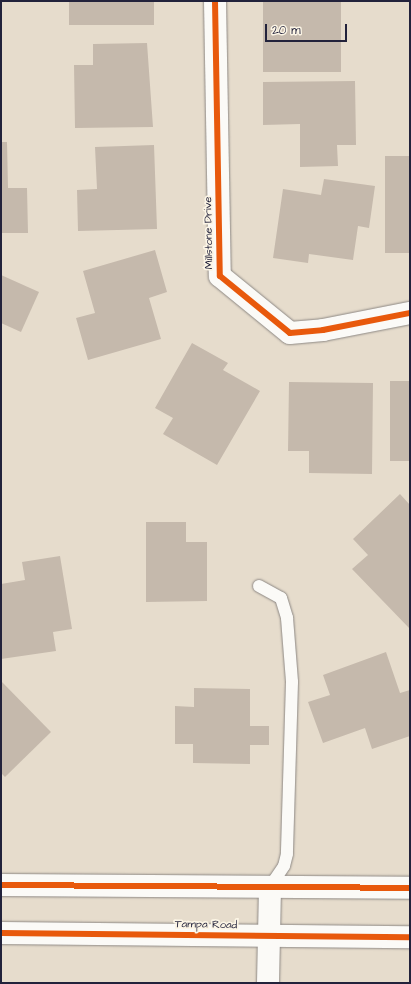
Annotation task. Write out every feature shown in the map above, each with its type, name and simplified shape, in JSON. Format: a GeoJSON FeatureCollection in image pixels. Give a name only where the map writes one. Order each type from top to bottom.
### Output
{"type":"FeatureCollection","features":[{"type":"Feature","properties":{"kind":"main road","name":"Millstone Drive"},"geometry":{"type":"LineString","coordinates":[[215,1],[220,276],[290,333],[323,330],[410,313]]}},
{"type":"Feature","properties":{"kind":"main road"},"geometry":{"type":"LineString","coordinates":[[1,885],[410,888]]}},
{"type":"Feature","properties":{"kind":"main road"},"geometry":{"type":"LineString","coordinates":[[268,983],[270,887]]}},
{"type":"Feature","properties":{"kind":"main road","name":"Tampa Road"},"geometry":{"type":"LineString","coordinates":[[1,933],[410,937]]}},
{"type":"Feature","properties":{"kind":"lane"},"geometry":{"type":"LineString","coordinates":[[259,586],[282,598],[287,618],[292,682],[287,854],[284,866],[270,887]]}},
{"type":"Feature","properties":{"kind":"building"},"geometry":{"type":"Polygon","coordinates":[[[69,1],[154,1],[154,25],[69,25],[69,1]]]}},
{"type":"Feature","properties":{"kind":"building"},"geometry":{"type":"Polygon","coordinates":[[[263,1],[341,1],[341,72],[263,72],[263,1]]]}},
{"type":"Feature","properties":{"kind":"building"},"geometry":{"type":"Polygon","coordinates":[[[147,43],[153,127],[75,128],[74,65],[93,65],[93,44],[147,43]]]}},
{"type":"Feature","properties":{"kind":"building"},"geometry":{"type":"Polygon","coordinates":[[[355,81],[356,145],[337,145],[338,166],[300,167],[300,124],[263,125],[263,82],[355,81]]]}},
{"type":"Feature","properties":{"kind":"building"},"geometry":{"type":"Polygon","coordinates":[[[1,142],[7,142],[8,188],[27,188],[28,233],[1,233],[1,142]]]}},
{"type":"Feature","properties":{"kind":"building"},"geometry":{"type":"Polygon","coordinates":[[[154,145],[157,229],[78,231],[77,190],[97,189],[95,147],[154,145]]]}},
{"type":"Feature","properties":{"kind":"building"},"geometry":{"type":"Polygon","coordinates":[[[385,156],[410,156],[410,253],[385,253],[385,156]]]}},
{"type":"Feature","properties":{"kind":"building"},"geometry":{"type":"Polygon","coordinates":[[[324,179],[375,186],[369,228],[358,226],[353,260],[309,254],[308,263],[273,258],[283,189],[321,195],[324,179]]]}},
{"type":"Feature","properties":{"kind":"building"},"geometry":{"type":"Polygon","coordinates":[[[155,250],[167,292],[149,298],[161,339],[88,360],[76,318],[95,313],[83,271],[155,250]]]}},
{"type":"Feature","properties":{"kind":"building"},"geometry":{"type":"Polygon","coordinates":[[[1,275],[39,292],[21,332],[1,323],[1,275]]]}},
{"type":"Feature","properties":{"kind":"building"},"geometry":{"type":"Polygon","coordinates":[[[192,343],[228,363],[223,370],[260,391],[217,465],[163,434],[173,418],[155,408],[192,343]]]}},
{"type":"Feature","properties":{"kind":"building"},"geometry":{"type":"Polygon","coordinates":[[[390,381],[410,381],[410,461],[390,461],[390,381]]]}},
{"type":"Feature","properties":{"kind":"building"},"geometry":{"type":"Polygon","coordinates":[[[289,382],[373,383],[372,474],[309,473],[309,451],[288,451],[289,382]]]}},
{"type":"Feature","properties":{"kind":"building"},"geometry":{"type":"Polygon","coordinates":[[[400,494],[410,505],[410,629],[352,569],[368,555],[353,539],[400,494]]]}},
{"type":"Feature","properties":{"kind":"building"},"geometry":{"type":"Polygon","coordinates":[[[146,522],[186,522],[186,542],[207,542],[207,601],[146,602],[146,522]]]}},
{"type":"Feature","properties":{"kind":"building"},"geometry":{"type":"Polygon","coordinates":[[[60,556],[72,629],[53,632],[56,651],[1,659],[1,584],[25,580],[22,562],[60,556]]]}},
{"type":"Feature","properties":{"kind":"building"},"geometry":{"type":"Polygon","coordinates":[[[386,652],[400,693],[410,690],[410,736],[372,749],[365,728],[323,743],[308,702],[330,695],[323,675],[386,652]]]}},
{"type":"Feature","properties":{"kind":"building"},"geometry":{"type":"Polygon","coordinates":[[[1,681],[51,732],[5,777],[1,773],[1,681]]]}},
{"type":"Feature","properties":{"kind":"building"},"geometry":{"type":"Polygon","coordinates":[[[194,688],[250,689],[250,726],[269,726],[269,745],[250,745],[250,764],[193,763],[193,744],[175,744],[175,706],[194,707],[194,688]]]}},
{"type":"Feature","properties":{"kind":"cycle path"},"geometry":{"type":"LineString","coordinates":[[215,1],[220,276],[290,333],[323,330],[410,313]]}},
{"type":"Feature","properties":{"kind":"cycle path"},"geometry":{"type":"LineString","coordinates":[[1,885],[410,888]]}},
{"type":"Feature","properties":{"kind":"cycle path"},"geometry":{"type":"LineString","coordinates":[[1,933],[410,937]]}}]}
